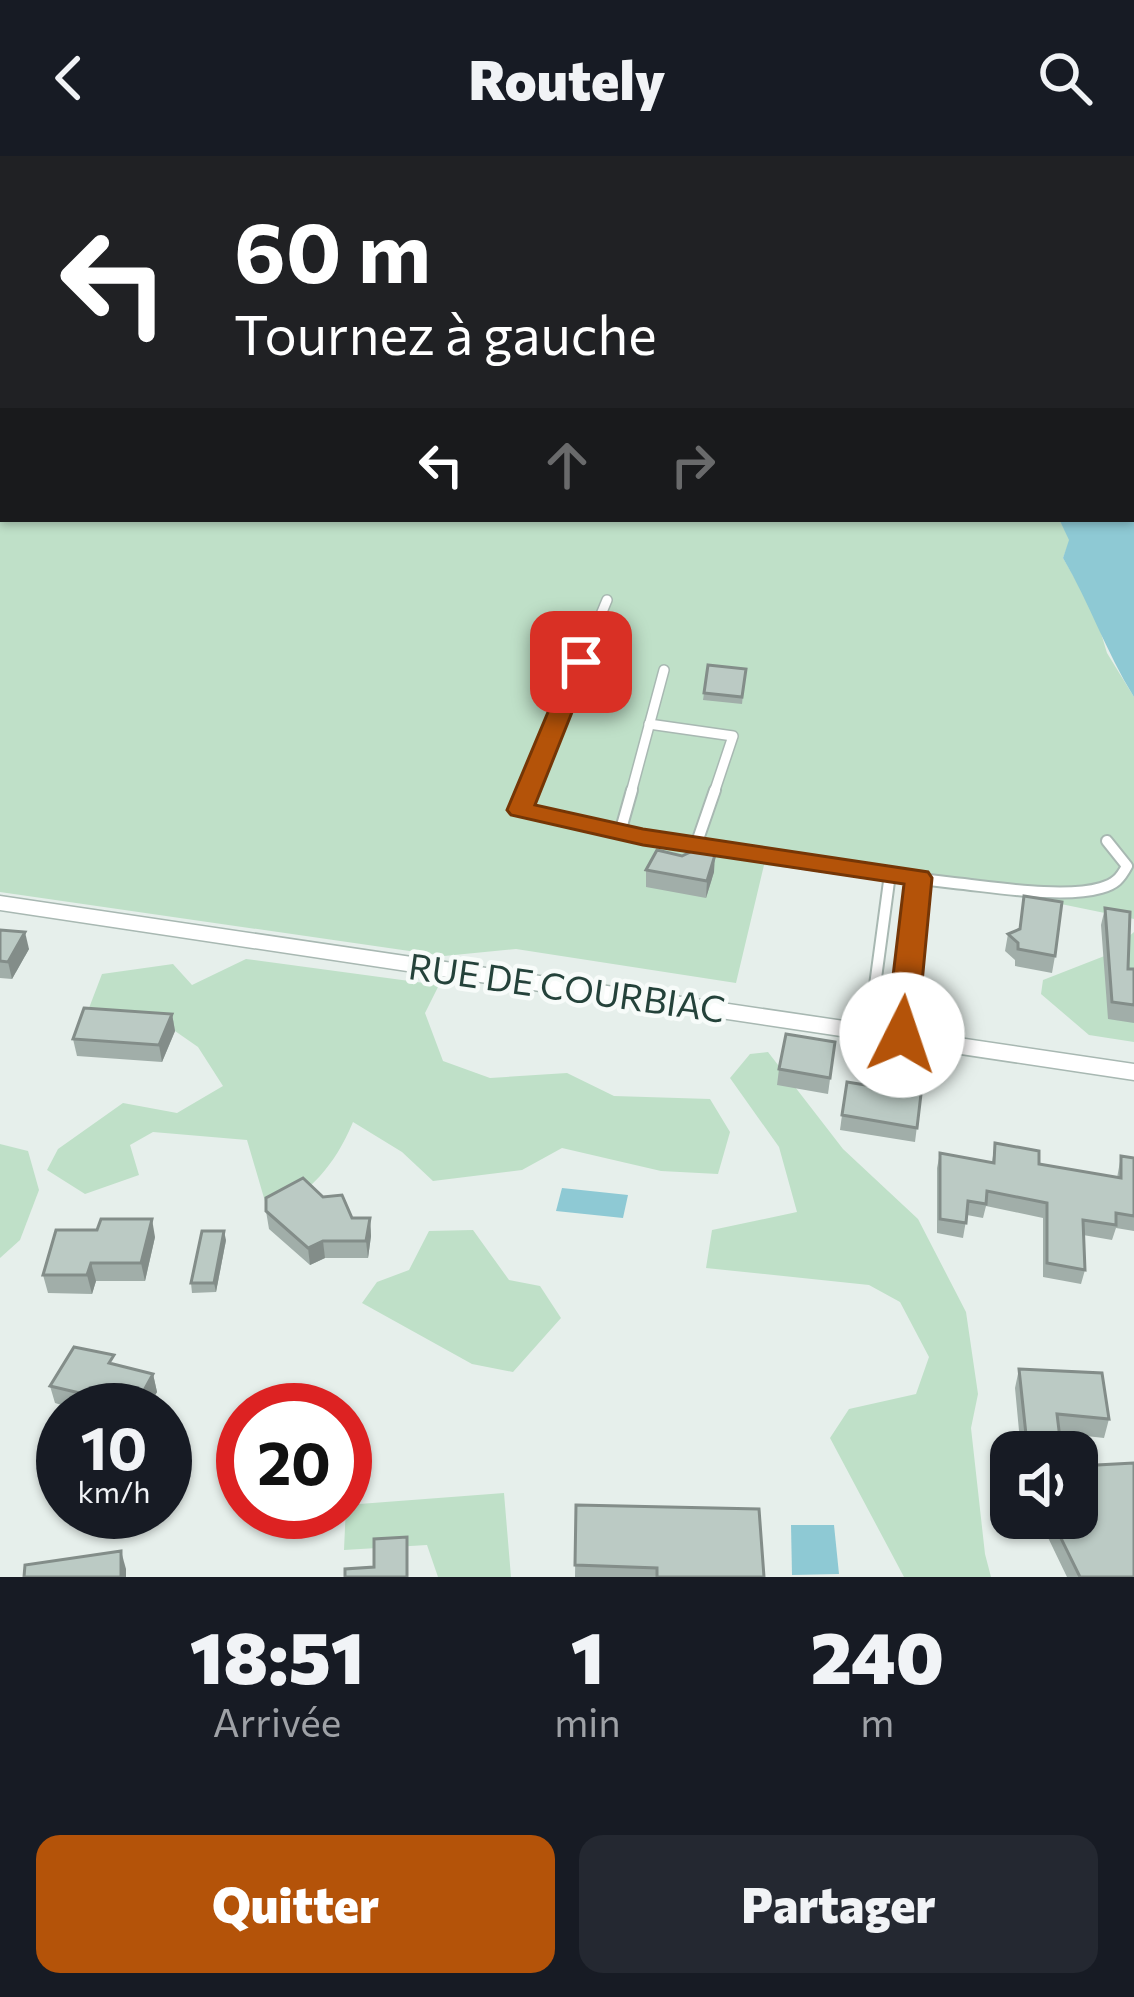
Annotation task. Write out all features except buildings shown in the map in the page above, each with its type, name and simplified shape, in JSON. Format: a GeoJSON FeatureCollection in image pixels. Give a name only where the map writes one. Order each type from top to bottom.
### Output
{"type":"FeatureCollection","features":[{"type":"Feature","properties":{"kind":"street","name":"RUE DE COURBIAC"},"geometry":{"type":"LineString","coordinates":[[0,903],[1134,1072]]}},
{"type":"Feature","properties":{"kind":"lane"},"geometry":{"type":"LineString","coordinates":[[607,600],[520,810],[643,837],[1009,889],[1097,890],[1119,881],[1126,866],[1107,841]]}},
{"type":"Feature","properties":{"kind":"lane"},"geometry":{"type":"LineString","coordinates":[[621,829],[664,670]]}},
{"type":"Feature","properties":{"kind":"lane"},"geometry":{"type":"LineString","coordinates":[[649,724],[733,736],[696,845]]}},
{"type":"Feature","properties":{"kind":"lane"},"geometry":{"type":"LineString","coordinates":[[869,1030],[890,874]]}},
{"type":"Feature","properties":{"kind":"lane"},"geometry":{"type":"LineString","coordinates":[[902,1035],[919,878]]}},
{"type":"Feature","properties":{"kind":"green space"},"geometry":{"type":"Polygon","coordinates":[[[0,522],[1061,522],[1070,540],[1063,558],[1095,613],[1107,653],[1134,697],[1134,919],[1022,896],[764,865],[736,983],[516,949],[444,956],[0,892],[0,522]]]}},
{"type":"Feature","properties":{"kind":"green space"},"geometry":{"type":"Polygon","coordinates":[[[1134,932],[1134,1042],[1089,1035],[1041,994],[1043,980],[1107,955],[1134,932]]]}},
{"type":"Feature","properties":{"kind":"green space"},"geometry":{"type":"Polygon","coordinates":[[[246,959],[439,985],[425,1013],[443,1061],[490,1078],[567,1073],[614,1096],[710,1099],[730,1132],[718,1174],[661,1171],[562,1148],[522,1170],[433,1181],[402,1152],[353,1122],[320,1176],[269,1215],[247,1140],[153,1132],[130,1145],[139,1175],[85,1194],[47,1170],[58,1149],[123,1103],[177,1113],[223,1086],[198,1047],[175,1031],[126,1028],[89,1008],[102,974],[173,964],[192,985],[246,959]]]}},
{"type":"Feature","properties":{"kind":"green space"},"geometry":{"type":"Polygon","coordinates":[[[768,1052],[843,1149],[918,1219],[966,1312],[978,1394],[971,1428],[991,1577],[904,1577],[830,1438],[849,1409],[916,1394],[929,1357],[900,1302],[869,1285],[706,1268],[712,1230],[797,1212],[779,1147],[730,1078],[750,1054],[768,1052]]]}},
{"type":"Feature","properties":{"kind":"green space"},"geometry":{"type":"Polygon","coordinates":[[[0,1144],[28,1151],[39,1190],[20,1240],[0,1258],[0,1144]]]}},
{"type":"Feature","properties":{"kind":"green space"},"geometry":{"type":"Polygon","coordinates":[[[473,1230],[509,1280],[540,1286],[561,1318],[513,1372],[472,1364],[362,1303],[377,1282],[409,1270],[429,1231],[473,1230]]]}},
{"type":"Feature","properties":{"kind":"green space"},"geometry":{"type":"Polygon","coordinates":[[[504,1493],[511,1577],[438,1577],[427,1545],[344,1550],[344,1539],[372,1539],[372,1503],[504,1493]]]}},
{"type":"Feature","properties":{"kind":"water"},"geometry":{"type":"Polygon","coordinates":[[[1060,522],[1134,522],[1134,697],[1063,558],[1069,540],[1060,522]]]}},
{"type":"Feature","properties":{"kind":"water"},"geometry":{"type":"Polygon","coordinates":[[[562,1188],[628,1195],[623,1218],[556,1211],[562,1188]]]}},
{"type":"Feature","properties":{"kind":"water"},"geometry":{"type":"Polygon","coordinates":[[[791,1525],[834,1525],[839,1574],[792,1575],[791,1525]]]}},
{"type":"Feature","properties":{"kind":"route"},"geometry":{"type":"LineString","coordinates":[[581,662],[520,810],[643,837],[827,868],[919,878],[902,1035]]}}]}
